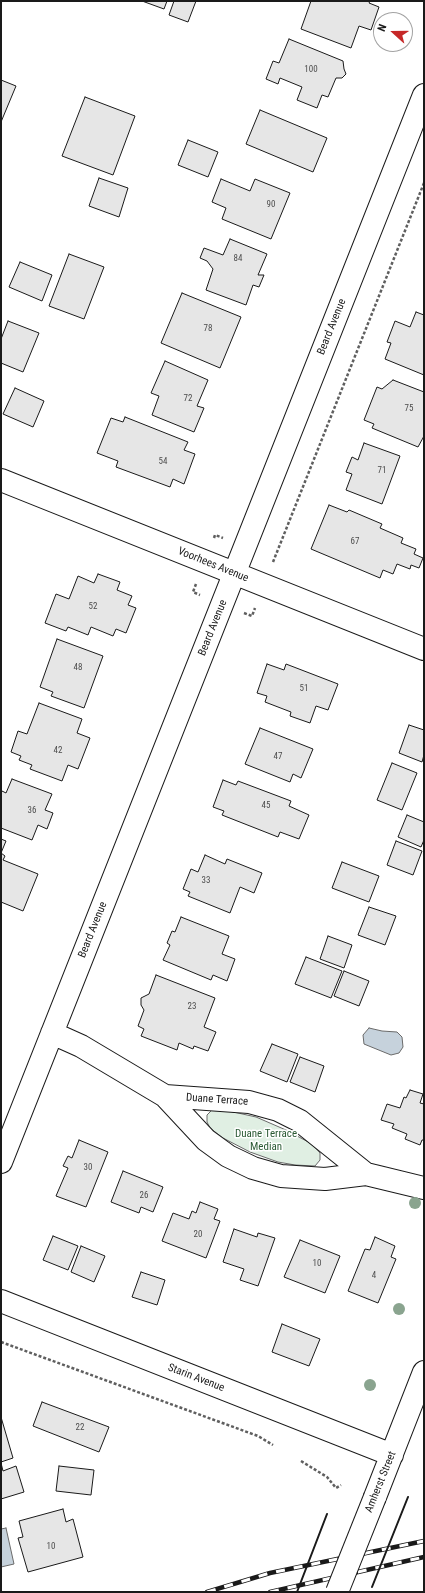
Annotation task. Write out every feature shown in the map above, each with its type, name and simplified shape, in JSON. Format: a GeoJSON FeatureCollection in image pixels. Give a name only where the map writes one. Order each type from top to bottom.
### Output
{"type":"FeatureCollection","features":[{"type":"Feature","properties":{"kind":"street","name":"Beard Avenue"},"geometry":{"type":"LineString","coordinates":[[1,1162],[424,95]]}},
{"type":"Feature","properties":{"kind":"street","name":"Voorhees Avenue"},"geometry":{"type":"LineString","coordinates":[[1,480],[424,649]]}},
{"type":"Feature","properties":{"kind":"street","name":"Duane Terrace"},"geometry":{"type":"LineString","coordinates":[[52,1033],[81,1046],[164,1096],[206,1140],[228,1156],[253,1168],[281,1176],[318,1178],[366,1174],[424,1188]]}},
{"type":"Feature","properties":{"kind":"street","name":"Duane Terrace"},"geometry":{"type":"LineString","coordinates":[[164,1096],[249,1102],[278,1110],[300,1121],[366,1174]]}},
{"type":"Feature","properties":{"kind":"street","name":"Starin Avenue"},"geometry":{"type":"LineString","coordinates":[[1,1301],[392,1455]]}},
{"type":"Feature","properties":{"kind":"street","name":"Amherst Street"},"geometry":{"type":"LineString","coordinates":[[337,1592],[424,1372]]}},
{"type":"Feature","properties":{"kind":"path"},"geometry":{"type":"LineString","coordinates":[[275,558],[424,183]]}},
{"type":"Feature","properties":{"kind":"path"},"geometry":{"type":"LineString","coordinates":[[193,592],[197,582]]}},
{"type":"Feature","properties":{"kind":"path"},"geometry":{"type":"LineString","coordinates":[[252,616],[257,604]]}},
{"type":"Feature","properties":{"kind":"path"},"geometry":{"type":"LineString","coordinates":[[1,1342],[258,1436],[273,1445]]}},
{"type":"Feature","properties":{"kind":"path"},"geometry":{"type":"LineString","coordinates":[[301,1461],[326,1477],[336,1488],[340,1485]]}},
{"type":"Feature","properties":{"kind":"green space","name":"Duane Terrace Median"},"geometry":{"type":"Polygon","coordinates":[[[213,1109],[220,1109],[256,1117],[286,1130],[312,1144],[320,1153],[320,1160],[315,1166],[295,1165],[278,1162],[250,1152],[223,1138],[210,1128],[207,1122],[207,1115],[213,1109]]]}},
{"type":"Feature","properties":{"kind":"shaded area"},"geometry":{"type":"Polygon","coordinates":[[[369,1028],[397,1032],[402,1037],[403,1047],[399,1053],[391,1055],[364,1044],[363,1035],[369,1028]]]}},
{"type":"Feature","properties":{"kind":"shaded area"},"geometry":{"type":"Polygon","coordinates":[[[6,1528],[14,1564],[1,1567],[1,1529],[6,1528]]]}},
{"type":"Feature","properties":{"kind":"building"},"geometry":{"type":"Polygon","coordinates":[[[142,1],[167,1],[164,9],[142,1]]]}},
{"type":"Feature","properties":{"kind":"building"},"geometry":{"type":"Polygon","coordinates":[[[174,1],[196,1],[188,22],[169,15],[174,1]]]}},
{"type":"Feature","properties":{"kind":"building"},"geometry":{"type":"Polygon","coordinates":[[[311,1],[370,1],[369,3],[379,7],[377,12],[373,12],[373,24],[371,30],[359,26],[351,48],[301,29],[311,1]]]}},
{"type":"Feature","properties":{"kind":"building"},"geometry":{"type":"Polygon","coordinates":[[[289,39],[343,61],[346,74],[342,78],[336,78],[328,97],[322,95],[317,108],[297,100],[302,87],[280,78],[278,84],[266,79],[273,61],[279,63],[289,39]]]}},
{"type":"Feature","properties":{"kind":"building"},"geometry":{"type":"Polygon","coordinates":[[[1,80],[16,86],[1,122],[1,80]]]}},
{"type":"Feature","properties":{"kind":"building"},"geometry":{"type":"Polygon","coordinates":[[[85,97],[135,116],[113,175],[62,156],[85,97]]]}},
{"type":"Feature","properties":{"kind":"building"},"geometry":{"type":"Polygon","coordinates":[[[260,110],[327,138],[313,172],[246,144],[260,110]]]}},
{"type":"Feature","properties":{"kind":"building"},"geometry":{"type":"Polygon","coordinates":[[[188,140],[218,152],[208,177],[178,165],[188,140]]]}},
{"type":"Feature","properties":{"kind":"building"},"geometry":{"type":"Polygon","coordinates":[[[99,178],[128,188],[119,217],[89,206],[99,178]]]}},
{"type":"Feature","properties":{"kind":"building"},"geometry":{"type":"Polygon","coordinates":[[[221,179],[250,191],[255,179],[290,193],[271,239],[222,219],[226,208],[212,202],[221,179]]]}},
{"type":"Feature","properties":{"kind":"building"},"geometry":{"type":"Polygon","coordinates":[[[230,239],[267,254],[258,275],[264,275],[259,287],[253,285],[246,305],[206,290],[213,269],[207,261],[200,258],[204,248],[223,255],[230,239]]]}},
{"type":"Feature","properties":{"kind":"building"},"geometry":{"type":"Polygon","coordinates":[[[69,254],[104,267],[84,319],[49,306],[69,254]]]}},
{"type":"Feature","properties":{"kind":"building"},"geometry":{"type":"Polygon","coordinates":[[[20,262],[52,275],[42,301],[9,287],[20,262]]]}},
{"type":"Feature","properties":{"kind":"building"},"geometry":{"type":"Polygon","coordinates":[[[182,293],[241,317],[220,368],[161,343],[182,293]]]}},
{"type":"Feature","properties":{"kind":"building"},"geometry":{"type":"Polygon","coordinates":[[[416,312],[424,315],[424,375],[385,359],[391,343],[387,342],[395,321],[410,327],[416,312]]]}},
{"type":"Feature","properties":{"kind":"building"},"geometry":{"type":"Polygon","coordinates":[[[8,321],[39,333],[23,372],[1,363],[1,339],[8,321]]]}},
{"type":"Feature","properties":{"kind":"building"},"geometry":{"type":"Polygon","coordinates":[[[165,361],[208,380],[197,406],[204,408],[194,432],[152,415],[159,396],[151,393],[165,361]]]}},
{"type":"Feature","properties":{"kind":"building"},"geometry":{"type":"Polygon","coordinates":[[[393,380],[424,392],[424,436],[418,447],[372,428],[374,424],[364,420],[377,387],[382,389],[393,380]]]}},
{"type":"Feature","properties":{"kind":"building"},"geometry":{"type":"Polygon","coordinates":[[[15,388],[44,401],[33,427],[3,414],[15,388]]]}},
{"type":"Feature","properties":{"kind":"building"},"geometry":{"type":"Polygon","coordinates":[[[125,417],[188,442],[184,450],[195,454],[184,484],[173,479],[170,487],[116,467],[118,461],[97,453],[111,418],[123,422],[125,417]]]}},
{"type":"Feature","properties":{"kind":"building"},"geometry":{"type":"Polygon","coordinates":[[[364,443],[400,456],[382,504],[346,490],[352,474],[346,472],[352,457],[358,460],[364,443]]]}},
{"type":"Feature","properties":{"kind":"building"},"geometry":{"type":"Polygon","coordinates":[[[329,505],[347,512],[349,510],[382,524],[380,528],[403,538],[401,543],[416,549],[414,554],[423,558],[419,568],[411,565],[410,569],[397,564],[393,574],[383,570],[380,578],[311,549],[329,505]]]}},
{"type":"Feature","properties":{"kind":"building"},"geometry":{"type":"Polygon","coordinates":[[[98,574],[120,582],[117,590],[132,596],[128,605],[136,608],[126,633],[116,629],[113,636],[91,627],[88,635],[68,627],[66,631],[45,623],[56,594],[69,599],[78,576],[94,583],[98,574]]]}},
{"type":"Feature","properties":{"kind":"building"},"geometry":{"type":"Polygon","coordinates":[[[57,639],[103,656],[84,708],[51,696],[53,692],[40,687],[57,639]]]}},
{"type":"Feature","properties":{"kind":"building"},"geometry":{"type":"Polygon","coordinates":[[[267,664],[284,670],[286,664],[338,684],[328,710],[316,706],[310,723],[290,716],[291,712],[265,702],[267,696],[257,693],[267,664]]]}},
{"type":"Feature","properties":{"kind":"building"},"geometry":{"type":"Polygon","coordinates":[[[39,703],[82,719],[77,733],[90,738],[78,769],[68,765],[62,781],[30,769],[32,765],[19,760],[21,756],[11,752],[18,731],[27,734],[39,703]]]}},
{"type":"Feature","properties":{"kind":"building"},"geometry":{"type":"Polygon","coordinates":[[[409,725],[424,730],[424,755],[422,762],[399,753],[409,725]]]}},
{"type":"Feature","properties":{"kind":"building"},"geometry":{"type":"Polygon","coordinates":[[[260,728],[313,749],[301,778],[293,774],[290,782],[245,764],[260,728]]]}},
{"type":"Feature","properties":{"kind":"building"},"geometry":{"type":"Polygon","coordinates":[[[392,763],[417,773],[402,810],[377,800],[392,763]]]}},
{"type":"Feature","properties":{"kind":"building"},"geometry":{"type":"Polygon","coordinates":[[[12,779],[52,794],[45,810],[53,813],[47,829],[38,825],[32,840],[1,828],[1,794],[2,791],[6,793],[12,779]]]}},
{"type":"Feature","properties":{"kind":"building"},"geometry":{"type":"Polygon","coordinates":[[[223,780],[236,785],[238,781],[291,801],[289,806],[309,815],[299,839],[280,832],[278,837],[222,815],[224,811],[213,807],[223,780]]]}},
{"type":"Feature","properties":{"kind":"building"},"geometry":{"type":"Polygon","coordinates":[[[407,815],[424,822],[424,840],[421,847],[398,837],[407,815]]]}},
{"type":"Feature","properties":{"kind":"building"},"geometry":{"type":"Polygon","coordinates":[[[1,839],[6,841],[1,853],[1,839]]]}},
{"type":"Feature","properties":{"kind":"building"},"geometry":{"type":"Polygon","coordinates":[[[396,841],[422,851],[413,875],[387,865],[396,841]]]}},
{"type":"Feature","properties":{"kind":"building"},"geometry":{"type":"Polygon","coordinates":[[[1,853],[5,856],[3,860],[38,874],[23,911],[1,902],[1,853]]]}},
{"type":"Feature","properties":{"kind":"building"},"geometry":{"type":"Polygon","coordinates":[[[205,855],[225,864],[227,859],[262,873],[254,893],[240,887],[230,913],[188,896],[190,892],[183,889],[191,869],[198,872],[205,855]]]}},
{"type":"Feature","properties":{"kind":"building"},"geometry":{"type":"Polygon","coordinates":[[[342,862],[379,876],[369,902],[332,888],[342,862]]]}},
{"type":"Feature","properties":{"kind":"building"},"geometry":{"type":"Polygon","coordinates":[[[369,907],[396,916],[385,945],[358,935],[369,907]]]}},
{"type":"Feature","properties":{"kind":"building"},"geometry":{"type":"Polygon","coordinates":[[[181,917],[229,936],[222,954],[235,959],[227,981],[213,975],[211,980],[163,960],[170,945],[167,943],[172,931],[175,932],[181,917]]]}},
{"type":"Feature","properties":{"kind":"building"},"geometry":{"type":"Polygon","coordinates":[[[328,936],[352,945],[344,968],[320,959],[328,936]]]}},
{"type":"Feature","properties":{"kind":"building"},"geometry":{"type":"Polygon","coordinates":[[[306,957],[342,971],[331,998],[295,984],[306,957]]]}},
{"type":"Feature","properties":{"kind":"building"},"geometry":{"type":"Polygon","coordinates":[[[344,971],[369,981],[359,1006],[334,996],[344,971]]]}},
{"type":"Feature","properties":{"kind":"building"},"geometry":{"type":"Polygon","coordinates":[[[156,975],[215,998],[204,1027],[216,1032],[208,1051],[194,1046],[193,1049],[179,1043],[177,1050],[141,1036],[144,1029],[138,1026],[144,1010],[141,1005],[141,998],[149,994],[156,975]]]}},
{"type":"Feature","properties":{"kind":"building"},"geometry":{"type":"Polygon","coordinates":[[[272,1044],[298,1054],[287,1082],[260,1071],[272,1044]]]}},
{"type":"Feature","properties":{"kind":"building"},"geometry":{"type":"Polygon","coordinates":[[[300,1057],[324,1066],[315,1092],[290,1082],[300,1057]]]}},
{"type":"Feature","properties":{"kind":"building"},"geometry":{"type":"Polygon","coordinates":[[[410,1090],[423,1094],[420,1103],[424,1104],[424,1140],[422,1140],[420,1145],[405,1139],[407,1134],[392,1128],[394,1124],[381,1120],[387,1104],[400,1108],[404,1097],[406,1098],[410,1090]]]}},
{"type":"Feature","properties":{"kind":"building"},"geometry":{"type":"Polygon","coordinates":[[[79,1140],[108,1152],[86,1207],[56,1196],[68,1168],[63,1166],[68,1156],[72,1158],[79,1140]]]}},
{"type":"Feature","properties":{"kind":"building"},"geometry":{"type":"Polygon","coordinates":[[[123,1171],[163,1187],[153,1212],[141,1207],[139,1213],[111,1202],[123,1171]]]}},
{"type":"Feature","properties":{"kind":"building"},"geometry":{"type":"Polygon","coordinates":[[[200,1202],[218,1209],[214,1219],[220,1221],[206,1258],[162,1241],[173,1213],[189,1219],[192,1211],[196,1213],[200,1202]]]}},
{"type":"Feature","properties":{"kind":"building"},"geometry":{"type":"Polygon","coordinates":[[[234,1229],[257,1237],[258,1233],[275,1238],[258,1286],[240,1280],[244,1269],[223,1262],[234,1229]]]}},
{"type":"Feature","properties":{"kind":"building"},"geometry":{"type":"Polygon","coordinates":[[[53,1236],[78,1246],[68,1270],[43,1260],[53,1236]]]}},
{"type":"Feature","properties":{"kind":"building"},"geometry":{"type":"Polygon","coordinates":[[[375,1237],[395,1246],[391,1257],[396,1259],[378,1303],[348,1291],[365,1249],[370,1250],[375,1237]]]}},
{"type":"Feature","properties":{"kind":"building"},"geometry":{"type":"Polygon","coordinates":[[[300,1240],[340,1256],[325,1293],[284,1277],[300,1240]]]}},
{"type":"Feature","properties":{"kind":"building"},"geometry":{"type":"Polygon","coordinates":[[[81,1246],[105,1256],[94,1282],[71,1272],[81,1246]]]}},
{"type":"Feature","properties":{"kind":"building"},"geometry":{"type":"Polygon","coordinates":[[[141,1272],[165,1280],[157,1305],[132,1297],[141,1272]]]}},
{"type":"Feature","properties":{"kind":"building"},"geometry":{"type":"Polygon","coordinates":[[[282,1324],[320,1339],[309,1366],[272,1352],[282,1324]]]}},
{"type":"Feature","properties":{"kind":"building"},"geometry":{"type":"Polygon","coordinates":[[[42,1402],[109,1427],[99,1452],[33,1426],[42,1402]]]}},
{"type":"Feature","properties":{"kind":"building"},"geometry":{"type":"Polygon","coordinates":[[[1,1417],[13,1458],[1,1462],[1,1417]]]}},
{"type":"Feature","properties":{"kind":"building"},"geometry":{"type":"Polygon","coordinates":[[[1,1463],[3,1471],[16,1466],[24,1492],[1,1499],[1,1463]]]}},
{"type":"Feature","properties":{"kind":"building"},"geometry":{"type":"Polygon","coordinates":[[[59,1466],[94,1470],[91,1495],[56,1491],[59,1466]]]}},
{"type":"Feature","properties":{"kind":"building"},"geometry":{"type":"Polygon","coordinates":[[[63,1509],[66,1522],[73,1519],[83,1557],[28,1572],[18,1538],[23,1537],[19,1521],[63,1509]]]}},
{"type":"Feature","properties":{"kind":"railway"},"geometry":{"type":"LineString","coordinates":[[207,1592],[270,1573],[424,1541]]}},
{"type":"Feature","properties":{"kind":"railway"},"geometry":{"type":"LineString","coordinates":[[270,1592],[424,1557]]}},
{"type":"Feature","properties":{"kind":"wall"},"geometry":{"type":"LineString","coordinates":[[372,1587],[408,1497]]}},
{"type":"Feature","properties":{"kind":"wall"},"geometry":{"type":"LineString","coordinates":[[297,1592],[327,1514]]}}]}
